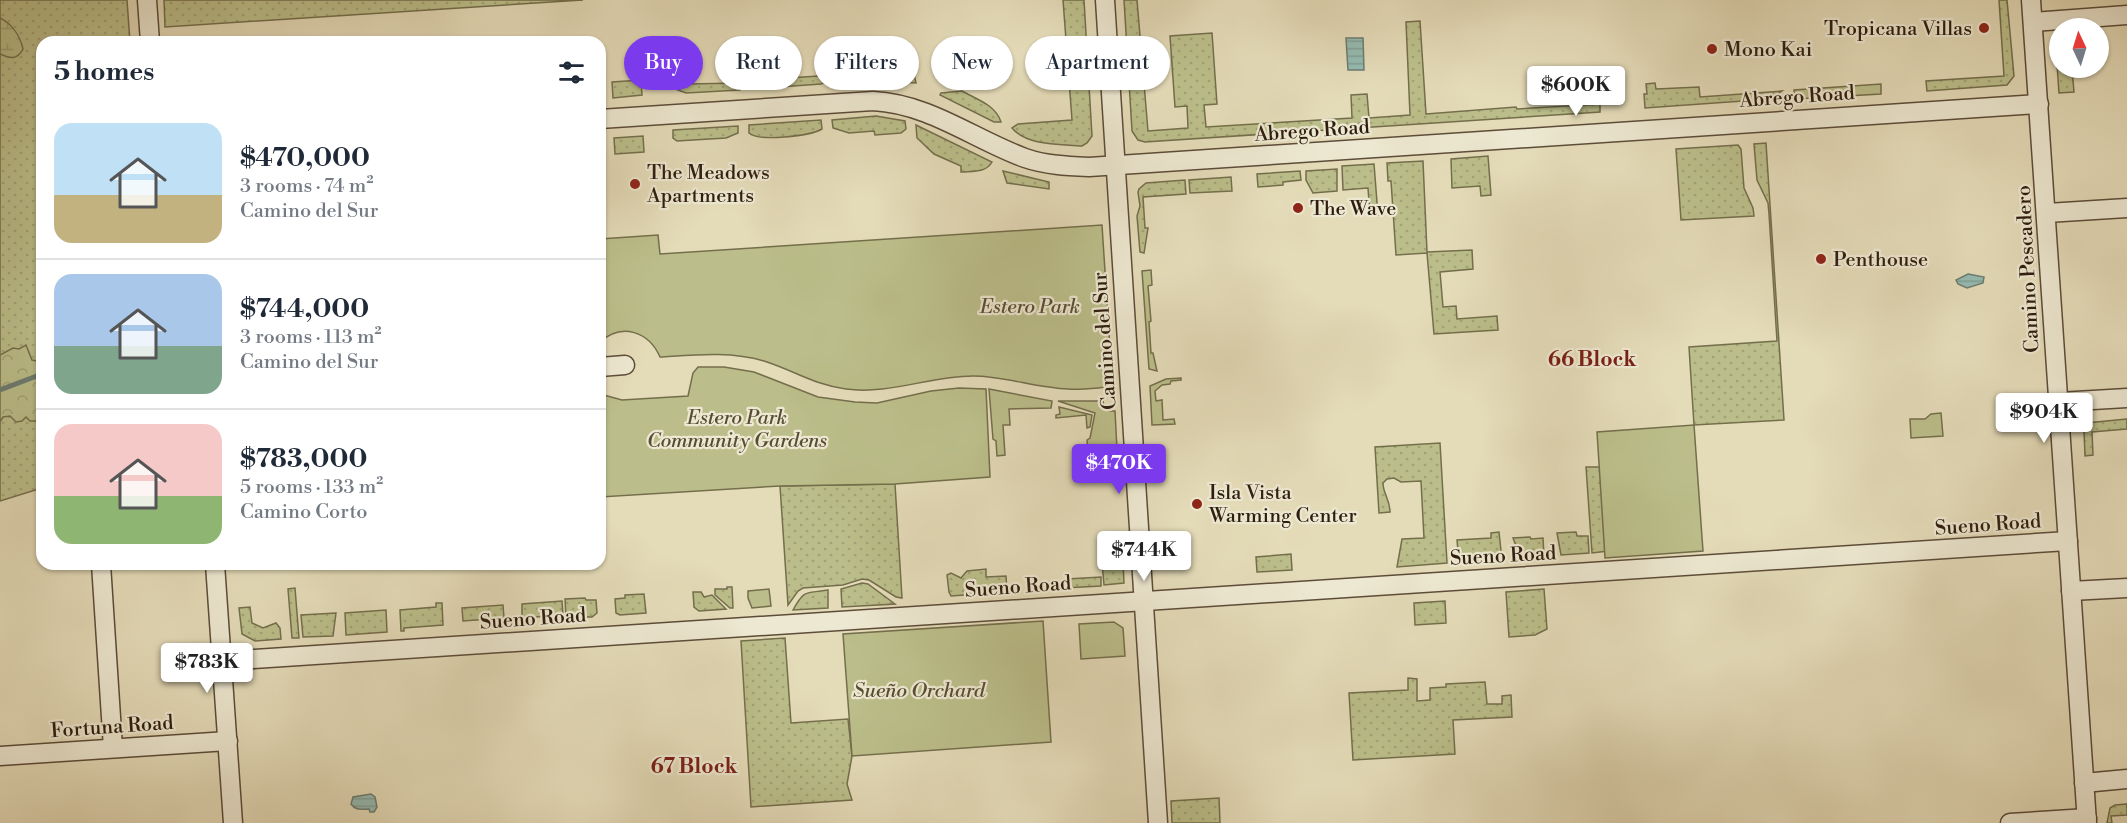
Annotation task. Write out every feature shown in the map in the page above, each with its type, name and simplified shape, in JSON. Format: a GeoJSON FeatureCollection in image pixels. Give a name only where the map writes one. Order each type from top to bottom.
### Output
{"type":"FeatureCollection","features":[{"type":"Feature","properties":{"kind":"street"},"geometry":{"type":"LineString","coordinates":[[147,0],[150,36]]}},
{"type":"Feature","properties":{"kind":"street","name":"Camino del Sur"},"geometry":{"type":"LineString","coordinates":[[1105,0],[1158,823]]}},
{"type":"Feature","properties":{"kind":"street","name":"Camino Pescadero"},"geometry":{"type":"LineString","coordinates":[[2031,0],[2087,820]]}},
{"type":"Feature","properties":{"kind":"street"},"geometry":{"type":"LineString","coordinates":[[2033,22],[2127,15]]}},
{"type":"Feature","properties":{"kind":"street","name":"Abrego Road"},"geometry":{"type":"LineString","coordinates":[[606,119],[892,102],[929,113],[1026,158],[1056,165],[1089,167],[2039,104]]}},
{"type":"Feature","properties":{"kind":"street"},"geometry":{"type":"LineString","coordinates":[[2047,213],[2127,208]]}},
{"type":"Feature","properties":{"kind":"street"},"geometry":{"type":"LineString","coordinates":[[606,367],[625,366]]}},
{"type":"Feature","properties":{"kind":"street"},"geometry":{"type":"LineString","coordinates":[[2059,402],[2127,398]]}},
{"type":"Feature","properties":{"kind":"street","name":"Sueno Road"},"geometry":{"type":"LineString","coordinates":[[223,661],[2068,541]]}},
{"type":"Feature","properties":{"kind":"street"},"geometry":{"type":"LineString","coordinates":[[101,570],[113,748]]}},
{"type":"Feature","properties":{"kind":"street"},"geometry":{"type":"LineString","coordinates":[[215,570],[233,823]]}},
{"type":"Feature","properties":{"kind":"street"},"geometry":{"type":"LineString","coordinates":[[2071,591],[2127,588]]}},
{"type":"Feature","properties":{"kind":"street","name":"Fortuna Road"},"geometry":{"type":"LineString","coordinates":[[0,756],[228,741]]}},
{"type":"Feature","properties":{"kind":"street"},"geometry":{"type":"LineString","coordinates":[[2084,783],[2127,779]]}},
{"type":"Feature","properties":{"kind":"street"},"geometry":{"type":"LineString","coordinates":[[2010,823],[2087,820]]}},
{"type":"Feature","properties":{"kind":"green space"},"geometry":{"type":"Polygon","coordinates":[[[0,0],[127,0],[130,36],[36,36],[36,490],[0,501],[0,0]]]}},
{"type":"Feature","properties":{"kind":"green space"},"geometry":{"type":"Polygon","coordinates":[[[164,0],[583,0],[165,27],[164,0]]]}},
{"type":"Feature","properties":{"kind":"green space"},"geometry":{"type":"Polygon","coordinates":[[[1063,0],[1084,0],[1086,36],[1066,36],[1063,0]]]}},
{"type":"Feature","properties":{"kind":"green space"},"geometry":{"type":"Polygon","coordinates":[[[1124,0],[1137,0],[1140,36],[1126,36],[1124,0]]]}},
{"type":"Feature","properties":{"kind":"green space"},"geometry":{"type":"Polygon","coordinates":[[[1999,0],[2007,0],[2014,76],[2007,85],[1927,91],[1926,81],[2004,76],[1999,0]]]}},
{"type":"Feature","properties":{"kind":"green space"},"geometry":{"type":"Polygon","coordinates":[[[0,18],[12,27],[20,40],[23,49],[16,57],[11,58],[0,54],[0,18]]]}},
{"type":"Feature","properties":{"kind":"green space"},"geometry":{"type":"Polygon","coordinates":[[[1420,21],[1426,114],[1516,107],[1517,109],[1600,104],[1600,112],[1145,142],[1138,140],[1132,131],[1129,90],[1145,90],[1148,131],[1188,128],[1187,106],[1175,107],[1170,36],[1212,33],[1217,104],[1204,105],[1206,127],[1352,118],[1351,95],[1367,94],[1369,118],[1410,115],[1406,22],[1420,21]]]}},
{"type":"Feature","properties":{"kind":"green space"},"geometry":{"type":"Polygon","coordinates":[[[814,76],[814,84],[802,85],[802,77],[814,76]]]}},
{"type":"Feature","properties":{"kind":"green space"},"geometry":{"type":"Polygon","coordinates":[[[2058,78],[2073,78],[2074,92],[2059,93],[2058,78]]]}},
{"type":"Feature","properties":{"kind":"green space"},"geometry":{"type":"Polygon","coordinates":[[[624,81],[624,90],[642,90],[642,95],[613,98],[612,82],[624,81]]]}},
{"type":"Feature","properties":{"kind":"green space"},"geometry":{"type":"Polygon","coordinates":[[[715,83],[715,90],[740,90],[686,93],[678,90],[703,90],[703,84],[715,83]]]}},
{"type":"Feature","properties":{"kind":"green space"},"geometry":{"type":"Polygon","coordinates":[[[1655,83],[1656,89],[1699,87],[1700,97],[1782,91],[1771,99],[1645,108],[1646,84],[1655,83]]]}},
{"type":"Feature","properties":{"kind":"green space"},"geometry":{"type":"Polygon","coordinates":[[[1881,84],[1881,94],[1795,99],[1794,90],[1881,84]]]}},
{"type":"Feature","properties":{"kind":"green space"},"geometry":{"type":"Polygon","coordinates":[[[1070,90],[1089,90],[1092,136],[1082,146],[1035,141],[1018,134],[1012,128],[1018,124],[1072,120],[1070,90]]]}},
{"type":"Feature","properties":{"kind":"green space"},"geometry":{"type":"Polygon","coordinates":[[[962,91],[990,107],[1001,122],[994,122],[940,95],[962,91]]]}},
{"type":"Feature","properties":{"kind":"green space"},"geometry":{"type":"Polygon","coordinates":[[[876,116],[905,121],[906,129],[901,133],[875,135],[874,131],[849,133],[833,128],[832,120],[876,116]]]}},
{"type":"Feature","properties":{"kind":"green space"},"geometry":{"type":"Polygon","coordinates":[[[821,120],[822,129],[807,134],[773,138],[749,133],[749,125],[821,120]]]}},
{"type":"Feature","properties":{"kind":"green space"},"geometry":{"type":"Polygon","coordinates":[[[916,125],[992,162],[983,170],[961,172],[961,166],[934,154],[917,138],[916,125]]]}},
{"type":"Feature","properties":{"kind":"green space"},"geometry":{"type":"Polygon","coordinates":[[[738,126],[738,133],[726,138],[677,141],[673,138],[673,130],[738,126]]]}},
{"type":"Feature","properties":{"kind":"green space"},"geometry":{"type":"Polygon","coordinates":[[[643,136],[644,152],[615,154],[614,138],[643,136]]]}},
{"type":"Feature","properties":{"kind":"green space"},"geometry":{"type":"Polygon","coordinates":[[[1766,143],[1784,420],[1694,425],[1689,347],[1777,341],[1768,203],[1757,180],[1754,144],[1766,143]]]}},
{"type":"Feature","properties":{"kind":"green space"},"geometry":{"type":"Polygon","coordinates":[[[1738,145],[1741,149],[1744,188],[1754,216],[1681,220],[1676,149],[1738,145]]]}},
{"type":"Feature","properties":{"kind":"green space"},"geometry":{"type":"Polygon","coordinates":[[[1488,156],[1491,195],[1481,196],[1480,186],[1452,188],[1451,159],[1488,156]]]}},
{"type":"Feature","properties":{"kind":"green space"},"geometry":{"type":"Polygon","coordinates":[[[1423,161],[1427,252],[1472,250],[1473,269],[1440,272],[1443,307],[1456,306],[1457,319],[1497,316],[1498,330],[1434,334],[1427,253],[1396,255],[1391,181],[1388,181],[1387,163],[1423,161]]]}},
{"type":"Feature","properties":{"kind":"green space"},"geometry":{"type":"Polygon","coordinates":[[[1374,164],[1378,215],[1370,215],[1368,188],[1343,190],[1342,166],[1374,164]]]}},
{"type":"Feature","properties":{"kind":"green space"},"geometry":{"type":"Polygon","coordinates":[[[1337,169],[1337,191],[1313,193],[1306,180],[1306,171],[1337,169]]]}},
{"type":"Feature","properties":{"kind":"green space"},"geometry":{"type":"Polygon","coordinates":[[[1003,171],[1049,182],[1049,189],[1007,183],[1003,171]]]}},
{"type":"Feature","properties":{"kind":"green space"},"geometry":{"type":"Polygon","coordinates":[[[1300,171],[1301,180],[1283,182],[1283,185],[1258,187],[1257,174],[1300,171]]]}},
{"type":"Feature","properties":{"kind":"green space"},"geometry":{"type":"Polygon","coordinates":[[[1231,177],[1232,191],[1190,193],[1189,180],[1231,177]]]}},
{"type":"Feature","properties":{"kind":"green space"},"geometry":{"type":"Polygon","coordinates":[[[1185,180],[1186,194],[1143,197],[1145,228],[1148,228],[1144,253],[1140,252],[1137,216],[1140,206],[1139,189],[1146,183],[1185,180]]]}},
{"type":"Feature","properties":{"kind":"green space","name":"Estero Park"},"geometry":{"type":"Polygon","coordinates":[[[1102,225],[1112,384],[1109,387],[1056,388],[973,376],[941,379],[894,388],[846,389],[824,384],[751,358],[712,354],[660,357],[649,341],[626,331],[617,332],[606,338],[606,239],[658,235],[660,254],[1102,225]]]}},
{"type":"Feature","properties":{"kind":"green space"},"geometry":{"type":"Polygon","coordinates":[[[1151,270],[1152,285],[1148,286],[1151,321],[1149,322],[1151,353],[1153,353],[1157,371],[1149,369],[1142,271],[1151,270]]]}},
{"type":"Feature","properties":{"kind":"green space"},"geometry":{"type":"Polygon","coordinates":[[[26,345],[32,360],[36,361],[36,421],[30,421],[26,417],[16,422],[10,416],[3,417],[0,422],[0,355],[13,348],[19,349],[26,345]]]}},
{"type":"Feature","properties":{"kind":"green space","name":"Estero Park Community Gardens"},"geometry":{"type":"Polygon","coordinates":[[[698,367],[724,367],[754,372],[818,397],[855,402],[877,403],[931,391],[959,388],[986,389],[990,477],[895,484],[780,486],[606,497],[606,396],[622,400],[688,396],[693,373],[698,367]]]}},
{"type":"Feature","properties":{"kind":"green space"},"geometry":{"type":"Polygon","coordinates":[[[1181,378],[1181,380],[1162,385],[1155,391],[1156,401],[1162,400],[1163,420],[1174,419],[1175,424],[1152,425],[1150,386],[1166,379],[1181,378]]]}},
{"type":"Feature","properties":{"kind":"green space"},"geometry":{"type":"Polygon","coordinates":[[[989,389],[1052,401],[1051,408],[1009,409],[1010,425],[1003,425],[1005,455],[997,456],[996,441],[993,439],[989,389]]]}},
{"type":"Feature","properties":{"kind":"green space"},"geometry":{"type":"Polygon","coordinates":[[[1058,401],[1103,401],[1109,411],[1115,411],[1118,469],[1090,471],[1087,440],[1090,438],[1095,413],[1058,401]]]}},
{"type":"Feature","properties":{"kind":"green space"},"geometry":{"type":"Polygon","coordinates":[[[1059,407],[1092,415],[1090,427],[1087,428],[1086,415],[1056,418],[1056,415],[1060,414],[1059,407]]]}},
{"type":"Feature","properties":{"kind":"green space"},"geometry":{"type":"Polygon","coordinates":[[[1941,413],[1943,436],[1911,438],[1910,419],[1925,419],[1931,414],[1941,413]]]}},
{"type":"Feature","properties":{"kind":"green space"},"geometry":{"type":"Polygon","coordinates":[[[2127,419],[2127,429],[2092,432],[2093,455],[2085,456],[2086,423],[2127,419]]]}},
{"type":"Feature","properties":{"kind":"green space"},"geometry":{"type":"Polygon","coordinates":[[[1694,425],[1703,551],[1605,558],[1597,432],[1694,425]]]}},
{"type":"Feature","properties":{"kind":"green space"},"geometry":{"type":"Polygon","coordinates":[[[1440,443],[1447,563],[1397,567],[1402,539],[1424,538],[1421,481],[1401,482],[1394,478],[1387,479],[1383,487],[1390,512],[1379,513],[1375,447],[1440,443]]]}},
{"type":"Feature","properties":{"kind":"green space"},"geometry":{"type":"Polygon","coordinates":[[[1586,467],[1600,467],[1608,551],[1592,553],[1586,467]]]}},
{"type":"Feature","properties":{"kind":"green space"},"geometry":{"type":"Polygon","coordinates":[[[895,484],[902,598],[896,597],[869,580],[862,579],[843,585],[803,588],[788,605],[780,486],[895,484]]]}},
{"type":"Feature","properties":{"kind":"green space"},"geometry":{"type":"Polygon","coordinates":[[[1499,532],[1502,560],[1459,562],[1457,540],[1491,538],[1491,533],[1499,532]]]}},
{"type":"Feature","properties":{"kind":"green space"},"geometry":{"type":"Polygon","coordinates":[[[1576,532],[1577,536],[1588,536],[1589,553],[1561,555],[1557,533],[1576,532]]]}},
{"type":"Feature","properties":{"kind":"green space"},"geometry":{"type":"Polygon","coordinates":[[[1530,537],[1531,539],[1543,538],[1544,557],[1521,559],[1513,538],[1530,537]]]}},
{"type":"Feature","properties":{"kind":"green space"},"geometry":{"type":"Polygon","coordinates":[[[1291,554],[1292,570],[1257,572],[1256,557],[1291,554]]]}},
{"type":"Feature","properties":{"kind":"green space"},"geometry":{"type":"Polygon","coordinates":[[[1123,560],[1124,583],[1104,585],[1102,562],[1123,560]]]}},
{"type":"Feature","properties":{"kind":"green space"},"geometry":{"type":"Polygon","coordinates":[[[986,569],[986,577],[1006,576],[1007,592],[951,596],[947,575],[951,573],[961,578],[967,571],[986,569]]]}},
{"type":"Feature","properties":{"kind":"green space"},"geometry":{"type":"Polygon","coordinates":[[[1101,577],[1101,586],[1044,589],[1043,583],[1066,582],[1067,579],[1101,577]]]}},
{"type":"Feature","properties":{"kind":"green space"},"geometry":{"type":"Polygon","coordinates":[[[862,583],[868,584],[895,604],[842,607],[841,589],[862,583]]]}},
{"type":"Feature","properties":{"kind":"green space"},"geometry":{"type":"Polygon","coordinates":[[[727,587],[732,587],[733,608],[715,595],[715,589],[727,589],[727,587]]]}},
{"type":"Feature","properties":{"kind":"green space"},"geometry":{"type":"Polygon","coordinates":[[[295,588],[299,638],[292,638],[288,589],[295,588]]]}},
{"type":"Feature","properties":{"kind":"green space"},"geometry":{"type":"Polygon","coordinates":[[[769,589],[771,606],[752,608],[748,591],[769,589]]]}},
{"type":"Feature","properties":{"kind":"green space"},"geometry":{"type":"Polygon","coordinates":[[[1544,589],[1547,629],[1535,635],[1509,637],[1506,592],[1544,589]]]}},
{"type":"Feature","properties":{"kind":"green space"},"geometry":{"type":"Polygon","coordinates":[[[828,590],[828,608],[793,610],[800,598],[807,593],[828,590]]]}},
{"type":"Feature","properties":{"kind":"green space"},"geometry":{"type":"Polygon","coordinates":[[[693,592],[701,592],[704,597],[712,595],[726,609],[699,611],[694,607],[693,592]]]}},
{"type":"Feature","properties":{"kind":"green space"},"geometry":{"type":"Polygon","coordinates":[[[644,594],[646,613],[620,615],[616,613],[615,599],[625,598],[625,595],[644,594]]]}},
{"type":"Feature","properties":{"kind":"green space"},"geometry":{"type":"Polygon","coordinates":[[[565,599],[596,600],[597,613],[592,617],[566,617],[565,599]]]}},
{"type":"Feature","properties":{"kind":"green space"},"geometry":{"type":"Polygon","coordinates":[[[562,601],[563,615],[522,618],[522,604],[562,601]]]}},
{"type":"Feature","properties":{"kind":"green space"},"geometry":{"type":"Polygon","coordinates":[[[1445,601],[1446,623],[1415,625],[1414,603],[1445,601]]]}},
{"type":"Feature","properties":{"kind":"green space"},"geometry":{"type":"Polygon","coordinates":[[[436,603],[442,603],[443,625],[404,628],[404,631],[401,631],[400,610],[436,607],[436,603]]]}},
{"type":"Feature","properties":{"kind":"green space"},"geometry":{"type":"Polygon","coordinates":[[[503,605],[504,618],[463,621],[462,608],[503,605]]]}},
{"type":"Feature","properties":{"kind":"green space"},"geometry":{"type":"Polygon","coordinates":[[[250,607],[252,623],[263,628],[276,623],[280,628],[281,639],[255,641],[242,634],[239,608],[250,607]]]}},
{"type":"Feature","properties":{"kind":"green space"},"geometry":{"type":"Polygon","coordinates":[[[386,610],[387,632],[346,635],[345,613],[386,610]]]}},
{"type":"Feature","properties":{"kind":"green space"},"geometry":{"type":"Polygon","coordinates":[[[336,613],[333,636],[303,637],[301,615],[336,613]]]}},
{"type":"Feature","properties":{"kind":"green space","name":"Sueño Orchard"},"geometry":{"type":"Polygon","coordinates":[[[1043,621],[1051,742],[852,756],[843,634],[1043,621]]]}},
{"type":"Feature","properties":{"kind":"green space"},"geometry":{"type":"Polygon","coordinates":[[[1114,622],[1123,628],[1125,656],[1081,659],[1079,624],[1114,622]]]}},
{"type":"Feature","properties":{"kind":"green space"},"geometry":{"type":"Polygon","coordinates":[[[785,638],[791,723],[848,719],[852,756],[847,784],[852,800],[751,807],[741,641],[785,638]]]}},
{"type":"Feature","properties":{"kind":"green space"},"geometry":{"type":"Polygon","coordinates":[[[1408,678],[1417,679],[1417,701],[1430,700],[1430,688],[1446,687],[1446,684],[1485,682],[1487,704],[1502,704],[1502,696],[1511,695],[1512,717],[1453,720],[1455,754],[1353,760],[1349,693],[1408,690],[1408,678]]]}},
{"type":"Feature","properties":{"kind":"green space"},"geometry":{"type":"Polygon","coordinates":[[[1219,798],[1220,823],[1172,823],[1171,801],[1219,798]]]}},
{"type":"Feature","properties":{"kind":"green space"},"geometry":{"type":"Polygon","coordinates":[[[2127,804],[2127,815],[2111,816],[2112,823],[2107,823],[2110,808],[2127,804]]]}},
{"type":"Feature","properties":{"kind":"water"},"geometry":{"type":"Polygon","coordinates":[[[1346,38],[1363,38],[1364,70],[1348,70],[1346,38]]]}},
{"type":"Feature","properties":{"kind":"water"},"geometry":{"type":"Polygon","coordinates":[[[1968,274],[1984,277],[1983,283],[1967,288],[1958,284],[1956,280],[1968,274]]]}},
{"type":"Feature","properties":{"kind":"water"},"geometry":{"type":"Polygon","coordinates":[[[371,794],[375,797],[377,807],[374,812],[370,812],[369,809],[357,809],[351,804],[353,797],[371,794]]]}},
{"type":"Feature","properties":{"kind":"waterway"},"geometry":{"type":"LineString","coordinates":[[0,390],[36,376]]}},
{"type":"Feature","properties":{"kind":"place","name":"Tropicana Villas"},"geometry":{"type":"Point","coordinates":[1984,28]}},
{"type":"Feature","properties":{"kind":"place","name":"Mono Kai"},"geometry":{"type":"Point","coordinates":[1712,49]}},
{"type":"Feature","properties":{"kind":"place","name":"The Meadows Apartments"},"geometry":{"type":"Point","coordinates":[635,184]}},
{"type":"Feature","properties":{"kind":"place","name":"The Wave"},"geometry":{"type":"Point","coordinates":[1298,208]}},
{"type":"Feature","properties":{"kind":"place","name":"Penthouse"},"geometry":{"type":"Point","coordinates":[1821,259]}},
{"type":"Feature","properties":{"kind":"place","name":"Isla Vista Warming Center"},"geometry":{"type":"Point","coordinates":[1197,504]}},
{"type":"Feature","properties":{"kind":"district","name":"66 Block"},"geometry":{"type":"Point","coordinates":[1592,359]}},
{"type":"Feature","properties":{"kind":"district","name":"67 Block"},"geometry":{"type":"Point","coordinates":[694,766]}}]}
